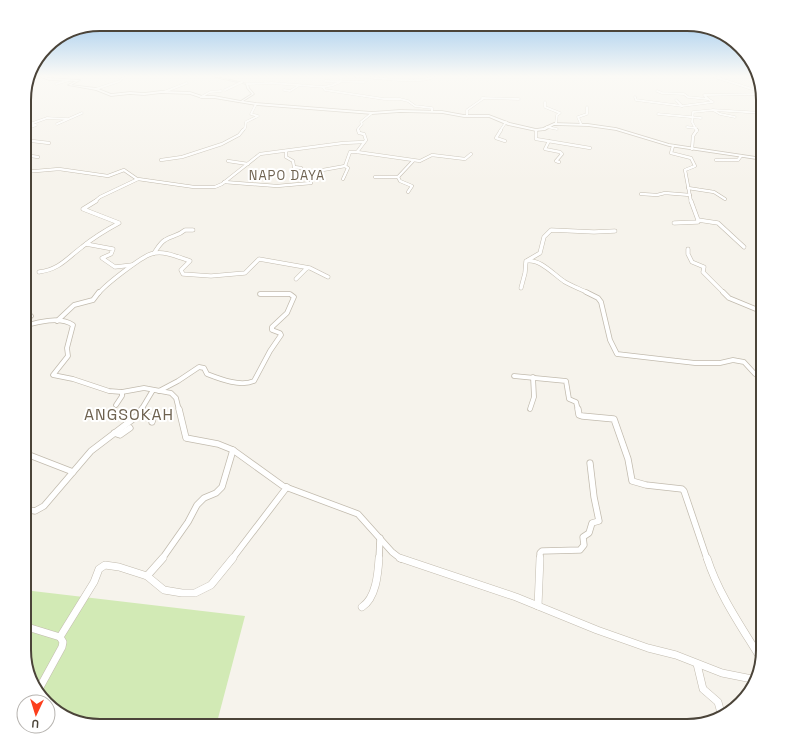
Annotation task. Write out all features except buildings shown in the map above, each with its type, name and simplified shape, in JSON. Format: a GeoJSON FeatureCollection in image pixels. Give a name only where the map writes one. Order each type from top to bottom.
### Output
{"type":"FeatureCollection","features":[{"type":"Feature","properties":{"kind":"street"},"geometry":{"type":"LineString","coordinates":[[161,160],[182,157],[222,144],[234,138],[245,128],[246,122],[258,116],[252,114],[253,111]]}},
{"type":"Feature","properties":{"kind":"street"},"geometry":{"type":"LineString","coordinates":[[346,111],[372,113],[432,111],[467,116],[489,116],[536,130],[542,130],[551,124],[556,123],[581,124],[616,129],[672,146],[756,158]]}},
{"type":"Feature","properties":{"kind":"street"},"geometry":{"type":"LineString","coordinates":[[467,111],[467,116]]}},
{"type":"Feature","properties":{"kind":"street"},"geometry":{"type":"LineString","coordinates":[[556,111],[560,113],[557,115],[556,123]]}},
{"type":"Feature","properties":{"kind":"street"},"geometry":{"type":"LineString","coordinates":[[581,124],[578,117],[587,114],[587,111]]}},
{"type":"Feature","properties":{"kind":"street"},"geometry":{"type":"LineString","coordinates":[[692,149],[693,136],[697,131],[692,122],[693,112],[703,111]]}},
{"type":"Feature","properties":{"kind":"street"},"geometry":{"type":"LineString","coordinates":[[715,111],[720,114],[735,117]]}},
{"type":"Feature","properties":{"kind":"street"},"geometry":{"type":"LineString","coordinates":[[738,111],[756,112]]}},
{"type":"Feature","properties":{"kind":"street"},"geometry":{"type":"LineString","coordinates":[[57,124],[82,113]]}},
{"type":"Feature","properties":{"kind":"street"},"geometry":{"type":"LineString","coordinates":[[357,152],[366,140],[364,134],[359,132],[358,129],[362,124],[361,122],[372,113]]}},
{"type":"Feature","properties":{"kind":"street"},"geometry":{"type":"LineString","coordinates":[[658,114],[701,118]]}},
{"type":"Feature","properties":{"kind":"street"},"geometry":{"type":"LineString","coordinates":[[31,124],[47,118],[67,119]]}},
{"type":"Feature","properties":{"kind":"street"},"geometry":{"type":"LineString","coordinates":[[505,141],[496,138],[506,122]]}},
{"type":"Feature","properties":{"kind":"street"},"geometry":{"type":"LineString","coordinates":[[31,124],[36,125],[31,127]]}},
{"type":"Feature","properties":{"kind":"street"},"geometry":{"type":"LineString","coordinates":[[547,127],[558,129]]}},
{"type":"Feature","properties":{"kind":"street"},"geometry":{"type":"LineString","coordinates":[[687,127],[696,128]]}},
{"type":"Feature","properties":{"kind":"street"},"geometry":{"type":"LineString","coordinates":[[536,130],[536,139],[590,148]]}},
{"type":"Feature","properties":{"kind":"street"},"geometry":{"type":"LineString","coordinates":[[31,141],[48,143]]}},
{"type":"Feature","properties":{"kind":"street"},"geometry":{"type":"LineString","coordinates":[[549,141],[546,149],[560,152],[562,154],[556,161],[559,162]]}},
{"type":"Feature","properties":{"kind":"street"},"geometry":{"type":"LineString","coordinates":[[31,171],[59,169],[108,176],[124,170],[137,179],[182,186],[207,188],[218,187],[260,154],[343,143],[364,142]]}},
{"type":"Feature","properties":{"kind":"street"},"geometry":{"type":"LineString","coordinates":[[672,146],[672,153],[690,158],[695,166],[694,168],[685,170],[688,188],[698,220]]}},
{"type":"Feature","properties":{"kind":"street"},"geometry":{"type":"LineString","coordinates":[[286,151],[286,157],[293,161],[294,167],[302,168]]}},
{"type":"Feature","properties":{"kind":"street"},"geometry":{"type":"LineString","coordinates":[[343,179],[348,168],[345,166],[350,152],[413,161],[422,161],[433,155],[465,158],[471,154]]}},
{"type":"Feature","properties":{"kind":"street"},"geometry":{"type":"LineString","coordinates":[[31,156],[38,157]]}},
{"type":"Feature","properties":{"kind":"street"},"geometry":{"type":"LineString","coordinates":[[716,160],[738,160],[741,156]]}},
{"type":"Feature","properties":{"kind":"street"},"geometry":{"type":"LineString","coordinates":[[228,161],[248,164]]}},
{"type":"Feature","properties":{"kind":"street"},"geometry":{"type":"LineString","coordinates":[[398,177],[404,168],[410,166],[413,161]]}},
{"type":"Feature","properties":{"kind":"street"},"geometry":{"type":"LineString","coordinates":[[306,173],[336,166],[345,166]]}},
{"type":"Feature","properties":{"kind":"street"},"geometry":{"type":"LineString","coordinates":[[375,177],[398,177]]}},
{"type":"Feature","properties":{"kind":"street"},"geometry":{"type":"LineString","coordinates":[[398,177],[400,181],[412,186],[408,192]]}},
{"type":"Feature","properties":{"kind":"street"},"geometry":{"type":"LineString","coordinates":[[39,272],[55,269],[67,261],[85,244],[119,223],[84,208],[96,202],[100,197],[137,179]]}},
{"type":"Feature","properties":{"kind":"street"},"geometry":{"type":"LineString","coordinates":[[224,182],[247,185],[282,186],[311,183],[312,179]]}},
{"type":"Feature","properties":{"kind":"street"},"geometry":{"type":"LineString","coordinates":[[688,188],[714,192],[725,199]]}},
{"type":"Feature","properties":{"kind":"street"},"geometry":{"type":"LineString","coordinates":[[641,194],[657,195],[665,193],[690,195]]}},
{"type":"Feature","properties":{"kind":"street"},"geometry":{"type":"LineString","coordinates":[[674,223],[698,222],[698,220],[718,222],[744,247]]}},
{"type":"Feature","properties":{"kind":"street"},"geometry":{"type":"LineString","coordinates":[[154,253],[164,240],[171,236],[178,236],[185,230],[193,230]]}},
{"type":"Feature","properties":{"kind":"street"},"geometry":{"type":"LineString","coordinates":[[520,288],[525,273],[525,263],[527,260],[540,253],[547,232],[551,230],[594,232],[615,231]]}},
{"type":"Feature","properties":{"kind":"street"},"geometry":{"type":"LineString","coordinates":[[85,244],[98,245],[113,249],[111,254],[102,258],[115,267],[134,264]]}},
{"type":"Feature","properties":{"kind":"street"},"geometry":{"type":"LineString","coordinates":[[688,249],[692,262],[704,267],[702,272],[723,292],[730,298],[756,309]]}},
{"type":"Feature","properties":{"kind":"street"},"geometry":{"type":"LineString","coordinates":[[57,321],[74,305],[93,300],[102,289],[134,264],[154,253],[168,254],[190,261],[180,272],[195,275],[216,276],[244,273],[259,259],[291,264],[318,271],[328,277]]}},
{"type":"Feature","properties":{"kind":"street"},"geometry":{"type":"LineString","coordinates":[[527,260],[539,263],[565,282],[598,298],[601,302],[610,340],[617,354],[695,363],[720,363],[733,360],[744,362],[756,374]]}},
{"type":"Feature","properties":{"kind":"street"},"geometry":{"type":"LineString","coordinates":[[296,279],[306,268]]}},
{"type":"Feature","properties":{"kind":"street"},"geometry":{"type":"LineString","coordinates":[[31,511],[41,508],[91,451],[114,432],[140,414],[159,391],[199,368],[204,368],[207,374],[229,381],[250,383],[254,381],[270,351],[281,335],[280,333],[272,330],[272,327],[287,313],[294,297],[290,294],[260,294]]}},
{"type":"Feature","properties":{"kind":"street"},"geometry":{"type":"LineString","coordinates":[[31,324],[57,321],[70,322],[73,326],[66,345],[68,356],[53,375],[93,385],[105,390],[122,392],[139,388],[171,393],[176,398],[186,438],[218,444],[233,450],[287,488],[358,514],[396,557],[516,597],[648,648],[676,655],[722,673],[750,679]]}},
{"type":"Feature","properties":{"kind":"street"},"geometry":{"type":"LineString","coordinates":[[514,376],[566,381],[569,399],[576,402],[581,416],[614,419],[628,459],[632,481],[646,485],[682,489],[684,491],[713,578],[756,651]]}},
{"type":"Feature","properties":{"kind":"street"},"geometry":{"type":"LineString","coordinates":[[530,409],[534,397],[533,377]]}},
{"type":"Feature","properties":{"kind":"street"},"geometry":{"type":"LineString","coordinates":[[116,406],[122,396],[122,392]]}},
{"type":"Feature","properties":{"kind":"street"},"geometry":{"type":"LineString","coordinates":[[140,414],[153,418],[152,422]]}},
{"type":"Feature","properties":{"kind":"street"},"geometry":{"type":"LineString","coordinates":[[114,432],[120,435],[130,428]]}},
{"type":"Feature","properties":{"kind":"street"},"geometry":{"type":"LineString","coordinates":[[147,576],[166,555],[199,503],[204,498],[216,493],[222,487],[233,450]]}},
{"type":"Feature","properties":{"kind":"street"},"geometry":{"type":"LineString","coordinates":[[31,456],[73,472]]}},
{"type":"Feature","properties":{"kind":"street"},"geometry":{"type":"LineString","coordinates":[[538,606],[540,553],[542,551],[580,550],[584,545],[583,537],[589,533],[592,523],[599,521],[594,497],[590,463]]}},
{"type":"Feature","properties":{"kind":"street"},"geometry":{"type":"LineString","coordinates":[[60,637],[87,594],[102,566],[105,564],[147,576],[160,587],[169,590],[184,593],[203,591],[221,574],[287,488]]}},
{"type":"Feature","properties":{"kind":"street"},"geometry":{"type":"LineString","coordinates":[[362,606],[368,603],[375,583],[379,563],[380,538]]}},
{"type":"Feature","properties":{"kind":"street"},"geometry":{"type":"LineString","coordinates":[[31,628],[60,637],[63,642],[62,647],[41,685]]}},
{"type":"Feature","properties":{"kind":"street"},"geometry":{"type":"LineString","coordinates":[[697,664],[703,689],[718,702],[721,710]]}},
{"type":"Feature","properties":{"kind":"green space"},"geometry":{"type":"Polygon","coordinates":[[[31,591],[245,616],[218,719],[86,718],[73,714],[62,707],[56,703],[56,694],[47,694],[36,677],[33,668],[31,655],[31,591]]]}},
{"type":"Feature","properties":{"kind":"district","name":"NAPO DAYA"},"geometry":{"type":"Point","coordinates":[287,175]}},
{"type":"Feature","properties":{"kind":"district","name":"ANGSOKAH"},"geometry":{"type":"Point","coordinates":[129,414]}}]}
